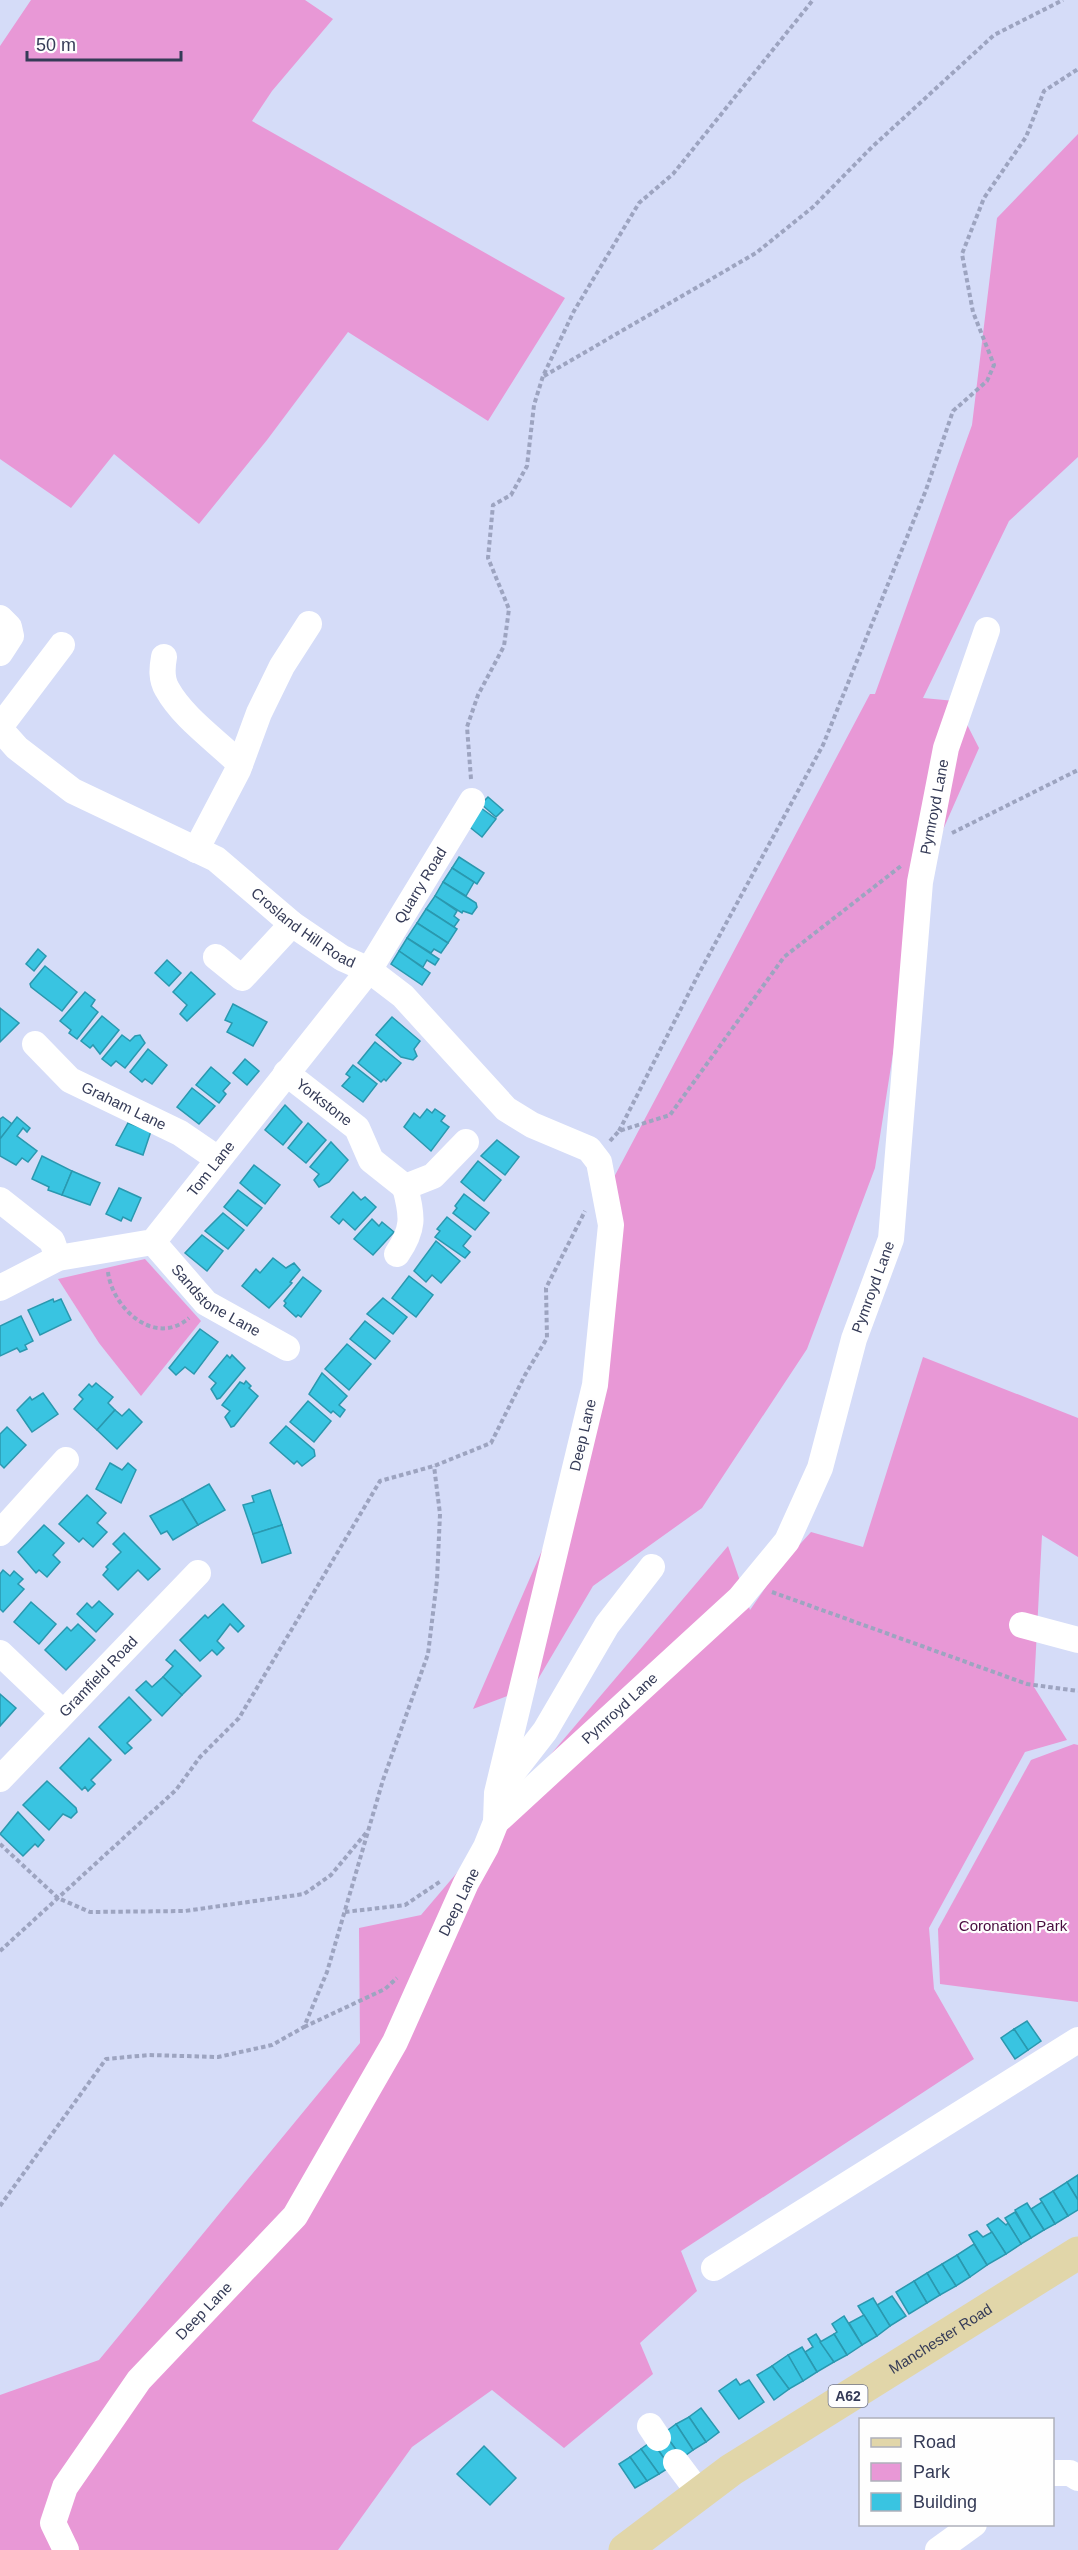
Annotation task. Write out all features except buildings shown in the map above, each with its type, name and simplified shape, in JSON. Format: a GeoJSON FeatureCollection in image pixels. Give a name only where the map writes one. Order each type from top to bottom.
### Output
{"type":"FeatureCollection","features":[{"type":"Feature","properties":{"kind":"main road","name":"Manchester Road"},"geometry":{"type":"LineString","coordinates":[[626,2550],[731,2470],[1078,2253]]}},
{"type":"Feature","properties":{"kind":"street"},"geometry":{"type":"LineString","coordinates":[[0,618],[9,627],[11,636],[0,653]]}},
{"type":"Feature","properties":{"kind":"street"},"geometry":{"type":"LineString","coordinates":[[196,850],[240,764],[259,713],[282,666],[309,624]]}},
{"type":"Feature","properties":{"kind":"street","name":"Pymroyd Lane"},"geometry":{"type":"LineString","coordinates":[[496,1822],[740,1598],[787,1541],[819,1468],[854,1339],[891,1239],[920,882],[946,748],[987,630]]}},
{"type":"Feature","properties":{"kind":"street"},"geometry":{"type":"LineString","coordinates":[[0,728],[62,645]]}},
{"type":"Feature","properties":{"kind":"street"},"geometry":{"type":"LineString","coordinates":[[164,657],[161,671],[166,688],[240,764]]}},
{"type":"Feature","properties":{"kind":"street","name":"Crosland Hill Road"},"geometry":{"type":"LineString","coordinates":[[0,728],[17,748],[73,791],[216,859],[292,924],[342,958],[369,970],[403,996],[506,1108],[596,1161]]}},
{"type":"Feature","properties":{"kind":"street","name":"Quarry Road"},"geometry":{"type":"LineString","coordinates":[[369,970],[472,801]]}},
{"type":"Feature","properties":{"kind":"street"},"geometry":{"type":"LineString","coordinates":[[216,957],[242,978],[292,924]]}},
{"type":"Feature","properties":{"kind":"street","name":"Tom Lane"},"geometry":{"type":"LineString","coordinates":[[153,1242],[369,970]]}},
{"type":"Feature","properties":{"kind":"street","name":"Graham Lane"},"geometry":{"type":"LineString","coordinates":[[35,1044],[70,1080],[180,1133],[218,1160]]}},
{"type":"Feature","properties":{"kind":"street","name":"Yorkstone"},"geometry":{"type":"LineString","coordinates":[[286,1073],[357,1128],[371,1160],[405,1187]]}},
{"type":"Feature","properties":{"kind":"street"},"geometry":{"type":"LineString","coordinates":[[397,1254],[410,1235],[411,1210],[405,1187],[433,1176],[466,1142]]}},
{"type":"Feature","properties":{"kind":"street","name":"Deep Lane"},"geometry":{"type":"LineString","coordinates":[[66,2550],[53,2523],[65,2487],[139,2380],[295,2216],[395,2042],[496,1822],[497,1793],[595,1385],[611,1225],[596,1161]]}},
{"type":"Feature","properties":{"kind":"street"},"geometry":{"type":"LineString","coordinates":[[0,1200],[52,1241],[58,1258]]}},
{"type":"Feature","properties":{"kind":"street"},"geometry":{"type":"LineString","coordinates":[[0,1288],[58,1258],[153,1242]]}},
{"type":"Feature","properties":{"kind":"street","name":"Sandstone Lane"},"geometry":{"type":"LineString","coordinates":[[153,1242],[206,1303],[287,1348]]}},
{"type":"Feature","properties":{"kind":"street"},"geometry":{"type":"LineString","coordinates":[[0,1533],[66,1460]]}},
{"type":"Feature","properties":{"kind":"street"},"geometry":{"type":"LineString","coordinates":[[497,1793],[545,1731],[608,1624],[652,1567]]}},
{"type":"Feature","properties":{"kind":"street","name":"Gramfield Road"},"geometry":{"type":"LineString","coordinates":[[0,1779],[198,1573]]}},
{"type":"Feature","properties":{"kind":"street"},"geometry":{"type":"LineString","coordinates":[[1022,1625],[1078,1640]]}},
{"type":"Feature","properties":{"kind":"street"},"geometry":{"type":"LineString","coordinates":[[0,1653],[62,1712]]}},
{"type":"Feature","properties":{"kind":"street"},"geometry":{"type":"LineString","coordinates":[[714,2268],[1078,2040]]}},
{"type":"Feature","properties":{"kind":"street"},"geometry":{"type":"LineString","coordinates":[[676,2462],[700,2494]]}},
{"type":"Feature","properties":{"kind":"street"},"geometry":{"type":"LineString","coordinates":[[1054,2473],[1070,2473],[1078,2478]]}},
{"type":"Feature","properties":{"kind":"street"},"geometry":{"type":"LineString","coordinates":[[938,2550],[971,2526]]}},
{"type":"Feature","properties":{"kind":"path"},"geometry":{"type":"LineString","coordinates":[[472,801],[467,727],[478,695],[504,646],[509,609],[488,558],[493,505],[511,495],[527,466],[534,405],[543,376],[574,311],[639,203],[673,174],[813,0]]}},
{"type":"Feature","properties":{"kind":"path"},"geometry":{"type":"LineString","coordinates":[[543,376],[756,253],[813,207],[871,148],[994,35],[1063,0]]}},
{"type":"Feature","properties":{"kind":"path"},"geometry":{"type":"LineString","coordinates":[[0,1951],[176,1790],[200,1757],[239,1718],[380,1481],[434,1466],[491,1443],[525,1375],[547,1338],[546,1288],[596,1161],[619,1131],[698,975],[823,745],[926,490],[953,411],[987,381],[994,365],[973,312],[962,254],[984,198],[1026,137],[1044,91],[1078,69]]}},
{"type":"Feature","properties":{"kind":"path"},"geometry":{"type":"LineString","coordinates":[[619,1131],[670,1115],[784,957],[927,845],[1078,770]]}},
{"type":"Feature","properties":{"kind":"path"},"geometry":{"type":"LineString","coordinates":[[106,1250],[110,1288],[123,1309],[141,1323],[161,1329],[183,1324],[206,1303]]}},
{"type":"Feature","properties":{"kind":"path"},"geometry":{"type":"LineString","coordinates":[[304,2027],[327,1972],[383,1780],[428,1654],[437,1580],[440,1514],[434,1466]]}},
{"type":"Feature","properties":{"kind":"path"},"geometry":{"type":"LineString","coordinates":[[752,1584],[1027,1684],[1078,1691]]}},
{"type":"Feature","properties":{"kind":"path"},"geometry":{"type":"LineString","coordinates":[[0,1845],[58,1898],[90,1912],[184,1911],[304,1894],[331,1875],[368,1830]]}},
{"type":"Feature","properties":{"kind":"path"},"geometry":{"type":"LineString","coordinates":[[345,1912],[405,1905],[446,1878]]}},
{"type":"Feature","properties":{"kind":"path"},"geometry":{"type":"LineString","coordinates":[[0,2206],[106,2059],[149,2055],[218,2057],[272,2045],[304,2027],[385,1989],[413,1965],[429,1965]]}},
{"type":"Feature","properties":{"kind":"green space"},"geometry":{"type":"Polygon","coordinates":[[[31,0],[305,0],[333,19],[272,91],[252,121],[565,298],[488,421],[348,332],[267,440],[199,524],[114,454],[71,508],[0,459],[0,46],[31,0]]]}},
{"type":"Feature","properties":{"kind":"green space"},"geometry":{"type":"Polygon","coordinates":[[[1078,134],[1078,457],[1009,521],[923,698],[955,701],[979,748],[920,882],[875,1168],[807,1349],[702,1508],[593,1586],[534,1686],[473,1709],[600,1417],[613,1179],[870,694],[875,694],[972,425],[997,218],[1078,134]]]}},
{"type":"Feature","properties":{"kind":"green space"},"geometry":{"type":"Polygon","coordinates":[[[145,1259],[201,1321],[141,1396],[99,1343],[58,1279],[145,1259]]]}},
{"type":"Feature","properties":{"kind":"green space"},"geometry":{"type":"Polygon","coordinates":[[[923,1357],[1078,1418],[1078,1557],[1042,1535],[1034,1687],[1067,1740],[1025,1752],[929,1928],[934,1989],[974,2059],[681,2251],[697,2291],[640,2343],[653,2374],[564,2448],[492,2390],[412,2447],[338,2550],[0,2550],[0,2395],[99,2360],[360,2043],[359,1928],[421,1915],[507,1814],[540,1767],[728,1546],[750,1610],[781,1565],[811,1532],[863,1547],[923,1357]]]}},
{"type":"Feature","properties":{"kind":"green space","name":"Coronation Park"},"geometry":{"type":"Polygon","coordinates":[[[1074,1744],[1078,1745],[1078,2002],[940,1984],[938,1929],[1031,1760],[1074,1744]]]}}]}
